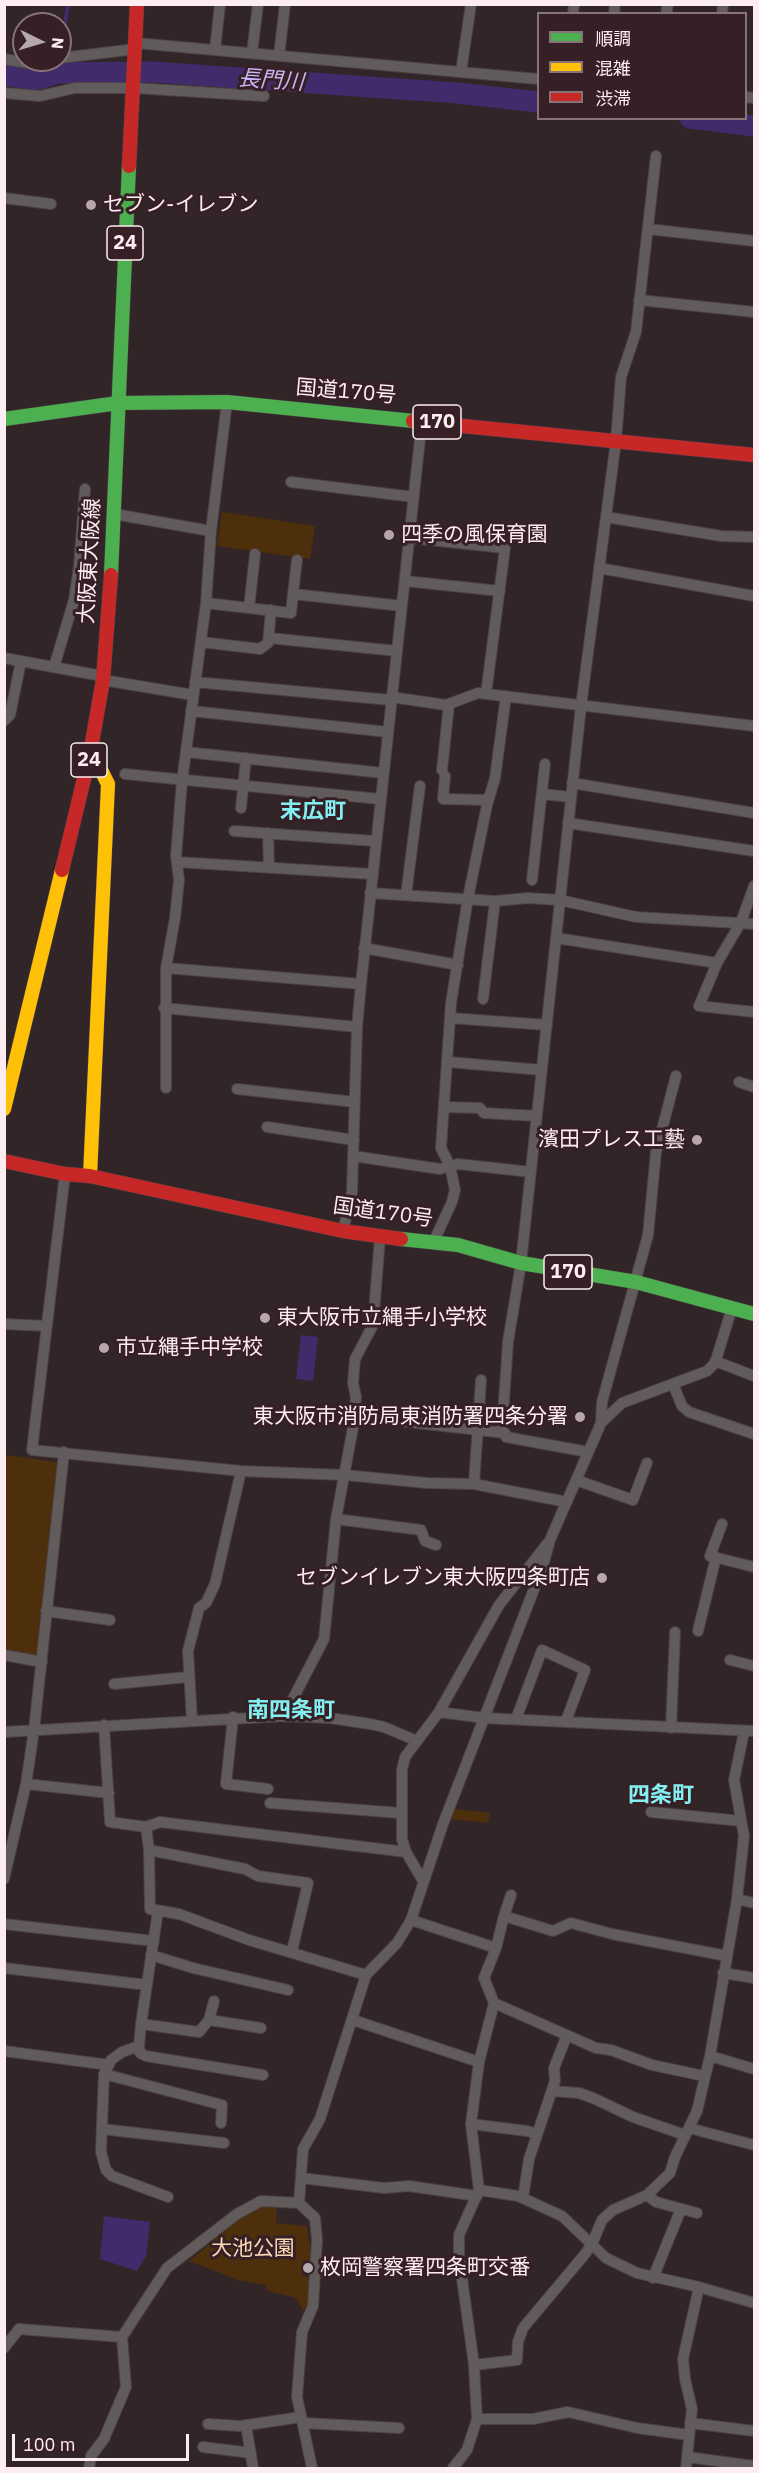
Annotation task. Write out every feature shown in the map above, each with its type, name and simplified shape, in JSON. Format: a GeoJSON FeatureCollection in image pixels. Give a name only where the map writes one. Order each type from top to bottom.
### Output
{"type":"FeatureCollection","features":[{"type":"Feature","properties":{"kind":"main road","name":"大阪東大阪線"},"geometry":{"type":"LineString","coordinates":[[4,1109],[88,765],[103,678],[110,609],[137,4]]}},
{"type":"Feature","properties":{"kind":"main road","name":"国道170号"},"geometry":{"type":"LineString","coordinates":[[4,419],[118,403],[227,402],[754,455]]}},
{"type":"Feature","properties":{"kind":"main road"},"geometry":{"type":"LineString","coordinates":[[88,765],[102,772],[108,784],[90,1176]]}},
{"type":"Feature","properties":{"kind":"main road","name":"国道170号"},"geometry":{"type":"LineString","coordinates":[[4,1161],[65,1174],[90,1176],[343,1231],[380,1237],[434,1241],[480,1250],[521,1263],[636,1282],[754,1314]]}},
{"type":"Feature","properties":{"kind":"street"},"geometry":{"type":"LineString","coordinates":[[215,50],[220,4]]}},
{"type":"Feature","properties":{"kind":"street"},"geometry":{"type":"LineString","coordinates":[[252,53],[258,4]]}},
{"type":"Feature","properties":{"kind":"street"},"geometry":{"type":"LineString","coordinates":[[279,56],[285,4]]}},
{"type":"Feature","properties":{"kind":"street"},"geometry":{"type":"LineString","coordinates":[[461,72],[471,4]]}},
{"type":"Feature","properties":{"kind":"street"},"geometry":{"type":"LineString","coordinates":[[72,57],[135,52],[215,50],[537,79]]}},
{"type":"Feature","properties":{"kind":"street"},"geometry":{"type":"LineString","coordinates":[[4,93],[40,96],[75,88],[134,85],[264,96]]}},
{"type":"Feature","properties":{"kind":"street"},"geometry":{"type":"LineString","coordinates":[[588,1452],[506,1437],[502,1429],[508,1342],[521,1263],[581,706],[616,441],[621,377],[636,332],[656,156]]}},
{"type":"Feature","properties":{"kind":"street"},"geometry":{"type":"LineString","coordinates":[[4,198],[51,204]]}},
{"type":"Feature","properties":{"kind":"street"},"geometry":{"type":"LineString","coordinates":[[648,229],[754,241]]}},
{"type":"Feature","properties":{"kind":"street"},"geometry":{"type":"LineString","coordinates":[[639,300],[754,312]]}},
{"type":"Feature","properties":{"kind":"street"},"geometry":{"type":"LineString","coordinates":[[166,1088],[164,1008],[166,968],[179,880],[177,862],[182,781],[206,603],[211,531],[227,402]]}},
{"type":"Feature","properties":{"kind":"street"},"geometry":{"type":"LineString","coordinates":[[343,1231],[352,1192],[357,1028],[364,948],[422,420]]}},
{"type":"Feature","properties":{"kind":"street"},"geometry":{"type":"LineString","coordinates":[[291,483],[414,497]]}},
{"type":"Feature","properties":{"kind":"street"},"geometry":{"type":"LineString","coordinates":[[54,668],[74,600],[85,489]]}},
{"type":"Feature","properties":{"kind":"street"},"geometry":{"type":"LineString","coordinates":[[114,514],[211,531]]}},
{"type":"Feature","properties":{"kind":"street"},"geometry":{"type":"LineString","coordinates":[[606,517],[721,536],[754,537]]}},
{"type":"Feature","properties":{"kind":"street"},"geometry":{"type":"LineString","coordinates":[[410,538],[505,548],[486,694]]}},
{"type":"Feature","properties":{"kind":"street"},"geometry":{"type":"LineString","coordinates":[[249,608],[255,554]]}},
{"type":"Feature","properties":{"kind":"street"},"geometry":{"type":"LineString","coordinates":[[206,603],[291,613],[297,560]]}},
{"type":"Feature","properties":{"kind":"street"},"geometry":{"type":"LineString","coordinates":[[599,568],[754,596]]}},
{"type":"Feature","properties":{"kind":"street"},"geometry":{"type":"LineString","coordinates":[[405,581],[500,591]]}},
{"type":"Feature","properties":{"kind":"street"},"geometry":{"type":"LineString","coordinates":[[293,594],[402,606]]}},
{"type":"Feature","properties":{"kind":"street"},"geometry":{"type":"LineString","coordinates":[[201,642],[260,649],[268,643],[271,610]]}},
{"type":"Feature","properties":{"kind":"street"},"geometry":{"type":"LineString","coordinates":[[269,638],[397,651]]}},
{"type":"Feature","properties":{"kind":"street"},"geometry":{"type":"LineString","coordinates":[[4,658],[193,695]]}},
{"type":"Feature","properties":{"kind":"street"},"geometry":{"type":"LineString","coordinates":[[4,722],[10,715],[9,700],[21,661]]}},
{"type":"Feature","properties":{"kind":"street"},"geometry":{"type":"LineString","coordinates":[[195,682],[449,704],[478,693],[754,726]]}},
{"type":"Feature","properties":{"kind":"street"},"geometry":{"type":"LineString","coordinates":[[434,1241],[453,1202],[455,1190],[450,1166],[441,1148],[450,1018],[468,898],[488,800],[495,778],[506,696]]}},
{"type":"Feature","properties":{"kind":"street"},"geometry":{"type":"LineString","coordinates":[[449,704],[443,799],[488,800]]}},
{"type":"Feature","properties":{"kind":"street"},"geometry":{"type":"LineString","coordinates":[[191,711],[388,732]]}},
{"type":"Feature","properties":{"kind":"street"},"geometry":{"type":"LineString","coordinates":[[186,752],[383,773]]}},
{"type":"Feature","properties":{"kind":"street"},"geometry":{"type":"LineString","coordinates":[[241,808],[246,758]]}},
{"type":"Feature","properties":{"kind":"street"},"geometry":{"type":"LineString","coordinates":[[532,880],[545,764]]}},
{"type":"Feature","properties":{"kind":"street"},"geometry":{"type":"LineString","coordinates":[[124,774],[380,799]]}},
{"type":"Feature","properties":{"kind":"street"},"geometry":{"type":"LineString","coordinates":[[572,783],[754,813]]}},
{"type":"Feature","properties":{"kind":"street"},"geometry":{"type":"LineString","coordinates":[[406,895],[420,786]]}},
{"type":"Feature","properties":{"kind":"street"},"geometry":{"type":"LineString","coordinates":[[542,794],[570,797]]}},
{"type":"Feature","properties":{"kind":"street"},"geometry":{"type":"LineString","coordinates":[[568,823],[754,851]]}},
{"type":"Feature","properties":{"kind":"street"},"geometry":{"type":"LineString","coordinates":[[234,831],[375,841]]}},
{"type":"Feature","properties":{"kind":"street"},"geometry":{"type":"LineString","coordinates":[[268,833],[269,868]]}},
{"type":"Feature","properties":{"kind":"street"},"geometry":{"type":"LineString","coordinates":[[177,862],[372,874]]}},
{"type":"Feature","properties":{"kind":"street"},"geometry":{"type":"LineString","coordinates":[[754,886],[741,922],[717,963],[699,1006],[754,1012]]}},
{"type":"Feature","properties":{"kind":"street"},"geometry":{"type":"LineString","coordinates":[[370,893],[495,901],[528,898],[560,900],[636,917],[754,924]]}},
{"type":"Feature","properties":{"kind":"street"},"geometry":{"type":"LineString","coordinates":[[483,999],[495,901]]}},
{"type":"Feature","properties":{"kind":"street"},"geometry":{"type":"LineString","coordinates":[[556,938],[717,963]]}},
{"type":"Feature","properties":{"kind":"street"},"geometry":{"type":"LineString","coordinates":[[364,948],[458,965]]}},
{"type":"Feature","properties":{"kind":"street"},"geometry":{"type":"LineString","coordinates":[[166,968],[361,984]]}},
{"type":"Feature","properties":{"kind":"street"},"geometry":{"type":"LineString","coordinates":[[164,1008],[357,1028]]}},
{"type":"Feature","properties":{"kind":"street"},"geometry":{"type":"LineString","coordinates":[[450,1018],[547,1025]]}},
{"type":"Feature","properties":{"kind":"street"},"geometry":{"type":"LineString","coordinates":[[448,1062],[542,1070]]}},
{"type":"Feature","properties":{"kind":"street"},"geometry":{"type":"LineString","coordinates":[[299,2203],[303,2149],[320,2118],[366,1975],[397,1943],[411,1920],[423,1881],[543,1566],[550,1540],[601,1423],[602,1402],[648,1235],[656,1152],[676,1076]]}},
{"type":"Feature","properties":{"kind":"street"},"geometry":{"type":"LineString","coordinates":[[739,1082],[754,1087]]}},
{"type":"Feature","properties":{"kind":"street"},"geometry":{"type":"LineString","coordinates":[[237,1089],[355,1102]]}},
{"type":"Feature","properties":{"kind":"street"},"geometry":{"type":"LineString","coordinates":[[445,1107],[480,1108],[484,1113],[537,1116]]}},
{"type":"Feature","properties":{"kind":"street"},"geometry":{"type":"LineString","coordinates":[[267,1127],[354,1140]]}},
{"type":"Feature","properties":{"kind":"street"},"geometry":{"type":"LineString","coordinates":[[353,1156],[440,1169],[458,1164],[531,1172]]}},
{"type":"Feature","properties":{"kind":"street"},"geometry":{"type":"LineString","coordinates":[[65,1174],[32,1450],[241,1471],[345,1475],[427,1484],[474,1484],[567,1502]]}},
{"type":"Feature","properties":{"kind":"street"},"geometry":{"type":"LineString","coordinates":[[284,1716],[324,1638],[336,1519],[355,1416],[356,1398],[353,1383],[355,1359],[373,1325],[380,1237]]}},
{"type":"Feature","properties":{"kind":"street"},"geometry":{"type":"LineString","coordinates":[[601,1423],[622,1403],[707,1371],[715,1361],[732,1308]]}},
{"type":"Feature","properties":{"kind":"street"},"geometry":{"type":"LineString","coordinates":[[4,1324],[47,1326]]}},
{"type":"Feature","properties":{"kind":"street"},"geometry":{"type":"LineString","coordinates":[[715,1361],[754,1376]]}},
{"type":"Feature","properties":{"kind":"street"},"geometry":{"type":"LineString","coordinates":[[474,1484],[481,1380]]}},
{"type":"Feature","properties":{"kind":"street"},"geometry":{"type":"LineString","coordinates":[[673,1384],[682,1406],[689,1412],[754,1434]]}},
{"type":"Feature","properties":{"kind":"street"},"geometry":{"type":"LineString","coordinates":[[355,1416],[505,1433]]}},
{"type":"Feature","properties":{"kind":"street"},"geometry":{"type":"LineString","coordinates":[[4,1879],[26,1784],[34,1730],[64,1452]]}},
{"type":"Feature","properties":{"kind":"street"},"geometry":{"type":"LineString","coordinates":[[576,1480],[633,1500],[647,1463]]}},
{"type":"Feature","properties":{"kind":"street"},"geometry":{"type":"LineString","coordinates":[[192,1721],[188,1651],[200,1608],[206,1604],[215,1584],[241,1471]]}},
{"type":"Feature","properties":{"kind":"street"},"geometry":{"type":"LineString","coordinates":[[336,1519],[421,1530],[425,1540],[436,1545]]}},
{"type":"Feature","properties":{"kind":"street"},"geometry":{"type":"LineString","coordinates":[[722,1524],[710,1556],[754,1567]]}},
{"type":"Feature","properties":{"kind":"street"},"geometry":{"type":"LineString","coordinates":[[423,1881],[406,1852],[402,1839],[402,1770],[405,1757],[439,1713],[499,1605],[550,1540]]}},
{"type":"Feature","properties":{"kind":"street"},"geometry":{"type":"LineString","coordinates":[[698,1631],[716,1557]]}},
{"type":"Feature","properties":{"kind":"street"},"geometry":{"type":"LineString","coordinates":[[46,1611],[110,1620]]}},
{"type":"Feature","properties":{"kind":"street"},"geometry":{"type":"LineString","coordinates":[[671,1728],[675,1632]]}},
{"type":"Feature","properties":{"kind":"street"},"geometry":{"type":"LineString","coordinates":[[516,1719],[543,1650],[585,1670],[566,1721]]}},
{"type":"Feature","properties":{"kind":"street"},"geometry":{"type":"LineString","coordinates":[[4,1655],[42,1662]]}},
{"type":"Feature","properties":{"kind":"street"},"geometry":{"type":"LineString","coordinates":[[730,1659],[754,1666]]}},
{"type":"Feature","properties":{"kind":"street"},"geometry":{"type":"LineString","coordinates":[[114,1684],[188,1677]]}},
{"type":"Feature","properties":{"kind":"street"},"geometry":{"type":"LineString","coordinates":[[439,1713],[484,1718],[749,1731],[734,1780],[744,1836],[737,1899],[710,2056],[697,2111],[670,2173],[647,2195],[613,2210],[602,2220],[592,2244],[523,2328],[518,2342],[517,2360],[474,2365]]}},
{"type":"Feature","properties":{"kind":"street"},"geometry":{"type":"LineString","coordinates":[[4,1732],[233,1717],[284,1716],[330,1718],[370,1724],[417,1741]]}},
{"type":"Feature","properties":{"kind":"street"},"geometry":{"type":"LineString","coordinates":[[233,1717],[226,1784],[268,1789]]}},
{"type":"Feature","properties":{"kind":"street"},"geometry":{"type":"LineString","coordinates":[[104,1725],[110,1822],[146,1827],[160,1822],[406,1852]]}},
{"type":"Feature","properties":{"kind":"street"},"geometry":{"type":"LineString","coordinates":[[26,1784],[109,1793]]}},
{"type":"Feature","properties":{"kind":"street"},"geometry":{"type":"LineString","coordinates":[[270,1803],[401,1813]]}},
{"type":"Feature","properties":{"kind":"street"},"geometry":{"type":"LineString","coordinates":[[651,1812],[741,1821]]}},
{"type":"Feature","properties":{"kind":"street"},"geometry":{"type":"LineString","coordinates":[[146,1827],[149,1850],[150,1909],[179,1914],[249,1940],[366,1975]]}},
{"type":"Feature","properties":{"kind":"street"},"geometry":{"type":"LineString","coordinates":[[149,1850],[245,1869],[258,1876],[308,1883],[292,1951]]}},
{"type":"Feature","properties":{"kind":"street"},"geometry":{"type":"LineString","coordinates":[[453,2469],[467,2450],[477,2419],[474,2365],[459,2257],[459,2235],[478,2193],[471,2124],[479,2062],[494,2003],[484,1978],[496,1948],[511,1895]]}},
{"type":"Feature","properties":{"kind":"street"},"geometry":{"type":"LineString","coordinates":[[737,1899],[754,1903]]}},
{"type":"Feature","properties":{"kind":"street"},"geometry":{"type":"LineString","coordinates":[[158,1911],[141,2024],[140,2053],[146,2056],[263,2075]]}},
{"type":"Feature","properties":{"kind":"street"},"geometry":{"type":"LineString","coordinates":[[504,1916],[553,1931],[571,1923],[612,1934],[726,1956]]}},
{"type":"Feature","properties":{"kind":"street"},"geometry":{"type":"LineString","coordinates":[[411,1920],[496,1948]]}},
{"type":"Feature","properties":{"kind":"street"},"geometry":{"type":"LineString","coordinates":[[4,1924],[154,1941]]}},
{"type":"Feature","properties":{"kind":"street"},"geometry":{"type":"LineString","coordinates":[[151,1955],[193,1968],[288,1989]]}},
{"type":"Feature","properties":{"kind":"street"},"geometry":{"type":"LineString","coordinates":[[4,1968],[147,1985]]}},
{"type":"Feature","properties":{"kind":"street"},"geometry":{"type":"LineString","coordinates":[[723,1973],[754,1978]]}},
{"type":"Feature","properties":{"kind":"street"},"geometry":{"type":"LineString","coordinates":[[141,2024],[199,2032],[209,2020],[214,2001]]}},
{"type":"Feature","properties":{"kind":"street"},"geometry":{"type":"LineString","coordinates":[[494,2003],[596,2048],[611,2050],[652,2065],[704,2076]]}},
{"type":"Feature","properties":{"kind":"street"},"geometry":{"type":"LineString","coordinates":[[209,2020],[261,2028]]}},
{"type":"Feature","properties":{"kind":"street"},"geometry":{"type":"LineString","coordinates":[[353,2020],[479,2062]]}},
{"type":"Feature","properties":{"kind":"street"},"geometry":{"type":"LineString","coordinates":[[523,2198],[529,2159],[555,2081],[554,2068],[567,2035]]}},
{"type":"Feature","properties":{"kind":"street"},"geometry":{"type":"LineString","coordinates":[[139,2046],[122,2052],[106,2070],[101,2152],[106,2170],[112,2176],[168,2197]]}},
{"type":"Feature","properties":{"kind":"street"},"geometry":{"type":"LineString","coordinates":[[4,2051],[106,2070],[222,2105],[221,2123]]}},
{"type":"Feature","properties":{"kind":"street"},"geometry":{"type":"LineString","coordinates":[[710,2056],[754,2069]]}},
{"type":"Feature","properties":{"kind":"street"},"geometry":{"type":"LineString","coordinates":[[552,2091],[593,2098],[633,2118],[754,2145]]}},
{"type":"Feature","properties":{"kind":"street"},"geometry":{"type":"LineString","coordinates":[[471,2124],[537,2134]]}},
{"type":"Feature","properties":{"kind":"street"},"geometry":{"type":"LineString","coordinates":[[102,2129],[224,2143]]}},
{"type":"Feature","properties":{"kind":"street"},"geometry":{"type":"LineString","coordinates":[[301,2178],[384,2188],[409,2186],[523,2198],[562,2216],[606,2258],[637,2273],[699,2287],[754,2303]]}},
{"type":"Feature","properties":{"kind":"street"},"geometry":{"type":"LineString","coordinates":[[647,2195],[656,2202],[697,2213]]}},
{"type":"Feature","properties":{"kind":"street"},"geometry":{"type":"LineString","coordinates":[[89,2469],[91,2456],[104,2439],[126,2387],[122,2337],[167,2268],[213,2231],[261,2201],[299,2203],[315,2218],[317,2240],[314,2306],[302,2332],[297,2397],[312,2469]]}},
{"type":"Feature","properties":{"kind":"street"},"geometry":{"type":"LineString","coordinates":[[653,2278],[681,2208]]}},
{"type":"Feature","properties":{"kind":"street"},"geometry":{"type":"LineString","coordinates":[[699,2287],[684,2359],[684,2379],[692,2409],[687,2463],[754,2466]]}},
{"type":"Feature","properties":{"kind":"street"},"geometry":{"type":"LineString","coordinates":[[4,2348],[19,2330],[122,2337]]}},
{"type":"Feature","properties":{"kind":"street"},"geometry":{"type":"LineString","coordinates":[[477,2419],[533,2420],[568,2412],[637,2428],[754,2431]]}},
{"type":"Feature","properties":{"kind":"street"},"geometry":{"type":"LineString","coordinates":[[208,2424],[246,2425],[302,2420],[399,2428]]}},
{"type":"Feature","properties":{"kind":"street"},"geometry":{"type":"LineString","coordinates":[[246,2425],[253,2469]]}},
{"type":"Feature","properties":{"kind":"street"},"geometry":{"type":"LineString","coordinates":[[203,2447],[251,2453]]}},
{"type":"Feature","properties":{"kind":"green space"},"geometry":{"type":"Polygon","coordinates":[[[222,512],[315,526],[310,559],[217,546],[222,512]]]}},
{"type":"Feature","properties":{"kind":"green space"},"geometry":{"type":"Polygon","coordinates":[[[5,1455],[57,1462],[36,1657],[5,1651],[5,1455]]]}},
{"type":"Feature","properties":{"kind":"green space"},"geometry":{"type":"Polygon","coordinates":[[[455,1809],[490,1813],[488,1823],[451,1819],[455,1809]]]}},
{"type":"Feature","properties":{"kind":"green space","name":"大池公園"},"geometry":{"type":"Polygon","coordinates":[[[263,2206],[277,2206],[276,2223],[307,2226],[312,2261],[303,2260],[302,2276],[312,2278],[310,2301],[303,2311],[296,2298],[267,2290],[266,2285],[238,2280],[189,2261],[248,2212],[263,2206]]]}},
{"type":"Feature","properties":{"kind":"shaded area"},"geometry":{"type":"Polygon","coordinates":[[[301,1335],[318,1337],[313,1381],[296,1379],[301,1335]]]}},
{"type":"Feature","properties":{"kind":"shaded area"},"geometry":{"type":"Polygon","coordinates":[[[104,2216],[150,2222],[146,2256],[137,2271],[100,2259],[104,2216]]]}},
{"type":"Feature","properties":{"kind":"waterway"},"geometry":{"type":"LineString","coordinates":[[67,12],[68,4]]}},
{"type":"Feature","properties":{"kind":"waterway","name":"長門川"},"geometry":{"type":"LineString","coordinates":[[4,75],[36,80],[57,73],[153,72],[458,93],[537,102]]}},
{"type":"Feature","properties":{"kind":"waterway","name":"長門川"},"geometry":{"type":"LineString","coordinates":[[706,120],[754,126]]}},
{"type":"Feature","properties":{"kind":"traffic: fast"},"geometry":{"type":"LineString","coordinates":[[111,575],[129,166]]}},
{"type":"Feature","properties":{"kind":"traffic: fast"},"geometry":{"type":"LineString","coordinates":[[4,419],[118,403],[227,402],[413,421]]}},
{"type":"Feature","properties":{"kind":"traffic: fast"},"geometry":{"type":"LineString","coordinates":[[401,1239],[458,1245],[521,1263],[636,1282],[754,1314]]}},
{"type":"Feature","properties":{"kind":"traffic: slow"},"geometry":{"type":"LineString","coordinates":[[88,765],[102,772],[108,784],[90,1176]]}},
{"type":"Feature","properties":{"kind":"traffic: slow"},"geometry":{"type":"LineString","coordinates":[[4,1109],[62,870]]}},
{"type":"Feature","properties":{"kind":"traffic: jam"},"geometry":{"type":"LineString","coordinates":[[129,166],[137,4]]}},
{"type":"Feature","properties":{"kind":"traffic: jam"},"geometry":{"type":"LineString","coordinates":[[413,421],[754,455]]}},
{"type":"Feature","properties":{"kind":"traffic: jam"},"geometry":{"type":"LineString","coordinates":[[62,870],[90,754],[103,680],[111,575]]}},
{"type":"Feature","properties":{"kind":"traffic: jam"},"geometry":{"type":"LineString","coordinates":[[4,1161],[65,1174],[90,1176],[343,1231],[401,1239]]}},
{"type":"Feature","properties":{"kind":"place","name":"セブン-イレブン"},"geometry":{"type":"Point","coordinates":[91,205]}},
{"type":"Feature","properties":{"kind":"place","name":"四季の風保育園"},"geometry":{"type":"Point","coordinates":[389,535]}},
{"type":"Feature","properties":{"kind":"place","name":"濱田プレス工藝"},"geometry":{"type":"Point","coordinates":[697,1140]}},
{"type":"Feature","properties":{"kind":"place","name":"東大阪市立縄手小学校"},"geometry":{"type":"Point","coordinates":[265,1318]}},
{"type":"Feature","properties":{"kind":"place","name":"市立縄手中学校"},"geometry":{"type":"Point","coordinates":[104,1348]}},
{"type":"Feature","properties":{"kind":"place","name":"東大阪市消防局東消防署四条分署"},"geometry":{"type":"Point","coordinates":[580,1417]}},
{"type":"Feature","properties":{"kind":"place","name":"セブンイレブン東大阪四条町店"},"geometry":{"type":"Point","coordinates":[602,1578]}},
{"type":"Feature","properties":{"kind":"place","name":"枚岡警察署四条町交番"},"geometry":{"type":"Point","coordinates":[308,2268]}},
{"type":"Feature","properties":{"kind":"district","name":"末広町"},"geometry":{"type":"Point","coordinates":[313,812]}},
{"type":"Feature","properties":{"kind":"district","name":"南四条町"},"geometry":{"type":"Point","coordinates":[291,1711]}},
{"type":"Feature","properties":{"kind":"district","name":"四条町"},"geometry":{"type":"Point","coordinates":[661,1796]}}]}
